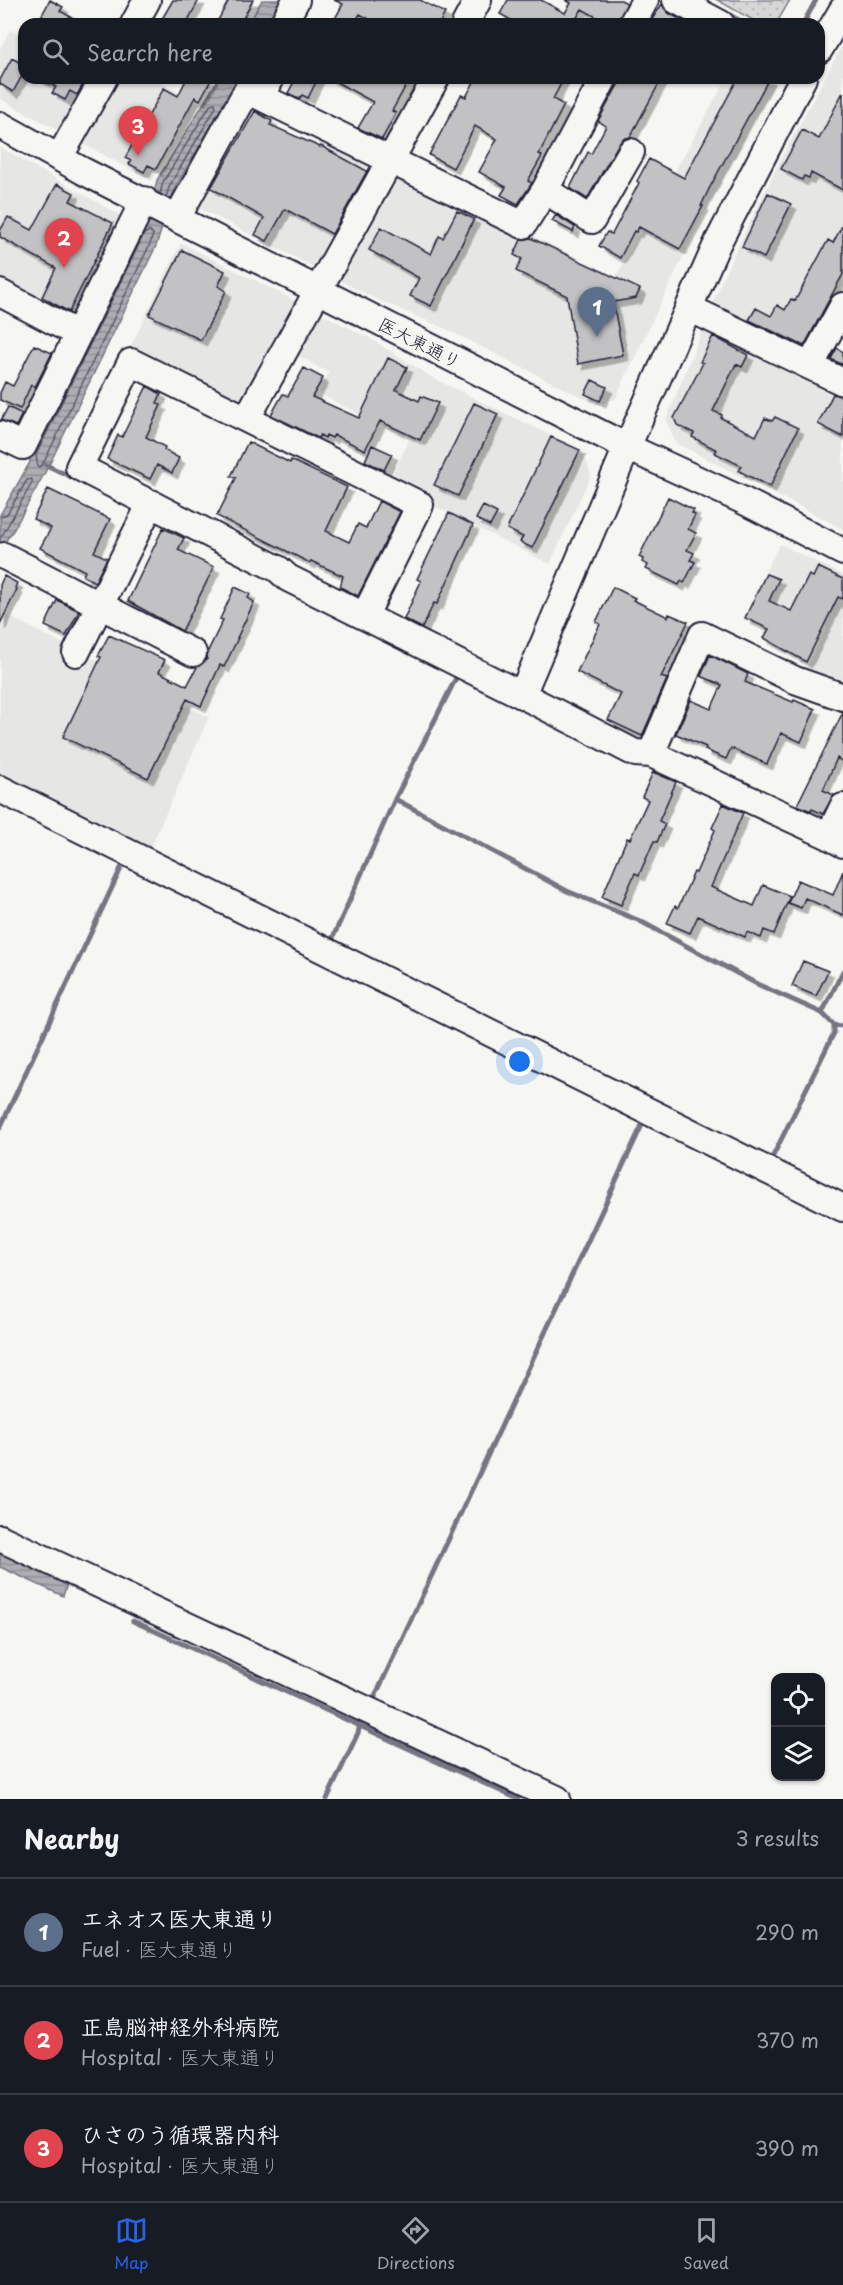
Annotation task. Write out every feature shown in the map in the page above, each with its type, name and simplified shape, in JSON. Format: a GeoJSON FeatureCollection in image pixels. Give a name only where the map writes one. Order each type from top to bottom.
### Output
{"type":"FeatureCollection","features":[{"type":"Feature","properties":{"kind":"street"},"geometry":{"type":"LineString","coordinates":[[137,18],[147,0]]}},
{"type":"Feature","properties":{"kind":"street"},"geometry":{"type":"LineString","coordinates":[[286,18],[296,0]]}},
{"type":"Feature","properties":{"kind":"street"},"geometry":{"type":"LineString","coordinates":[[304,18],[314,0]]}},
{"type":"Feature","properties":{"kind":"street"},"geometry":{"type":"LineString","coordinates":[[468,18],[478,0]]}},
{"type":"Feature","properties":{"kind":"street"},"geometry":{"type":"LineString","coordinates":[[635,18],[645,0]]}},
{"type":"Feature","properties":{"kind":"street"},"geometry":{"type":"LineString","coordinates":[[676,0],[710,18]]}},
{"type":"Feature","properties":{"kind":"street"},"geometry":{"type":"LineString","coordinates":[[825,41],[840,20]]}},
{"type":"Feature","properties":{"kind":"street"},"geometry":{"type":"LineString","coordinates":[[59,158],[101,84]]}},
{"type":"Feature","properties":{"kind":"street"},"geometry":{"type":"LineString","coordinates":[[177,210],[250,84]]}},
{"type":"Feature","properties":{"kind":"street"},"geometry":{"type":"LineString","coordinates":[[268,84],[261,97],[523,225],[545,190],[601,84]]}},
{"type":"Feature","properties":{"kind":"street"},"geometry":{"type":"LineString","coordinates":[[247,418],[433,84]]}},
{"type":"Feature","properties":{"kind":"street"},"geometry":{"type":"LineString","coordinates":[[522,695],[627,447],[718,242],[800,84]]}},
{"type":"Feature","properties":{"kind":"street","name":"医大東通り"},"geometry":{"type":"LineString","coordinates":[[0,125],[59,158],[146,201],[177,210],[317,290],[627,447],[742,500],[843,552]]}},
{"type":"Feature","properties":{"kind":"street"},"geometry":{"type":"LineString","coordinates":[[545,190],[592,220],[631,152]]}},
{"type":"Feature","properties":{"kind":"street"},"geometry":{"type":"LineString","coordinates":[[0,435],[24,446],[146,201]]}},
{"type":"Feature","properties":{"kind":"street"},"geometry":{"type":"LineString","coordinates":[[0,293],[78,334]]}},
{"type":"Feature","properties":{"kind":"street"},"geometry":{"type":"LineString","coordinates":[[810,366],[843,306]]}},
{"type":"Feature","properties":{"kind":"street"},"geometry":{"type":"LineString","coordinates":[[689,308],[843,382]]}},
{"type":"Feature","properties":{"kind":"street"},"geometry":{"type":"LineString","coordinates":[[365,615],[420,505],[131,362],[78,467],[148,510],[278,569],[288,578],[635,753],[651,754],[836,840],[843,807]]}},
{"type":"Feature","properties":{"kind":"street"},"geometry":{"type":"LineString","coordinates":[[76,653],[148,510]]}},
{"type":"Feature","properties":{"kind":"street"},"geometry":{"type":"LineString","coordinates":[[4,556],[193,653]]}},
{"type":"Feature","properties":{"kind":"street"},"geometry":{"type":"LineString","coordinates":[[651,754],[702,634],[795,680],[843,697]]}},
{"type":"Feature","properties":{"kind":"street"},"geometry":{"type":"LineString","coordinates":[[0,789],[843,1208]]}},
{"type":"Feature","properties":{"kind":"street"},"geometry":{"type":"LineString","coordinates":[[0,1538],[557,1799]]}},
{"type":"Feature","properties":{"kind":"shaded area"},"geometry":{"type":"Polygon","coordinates":[[[717,0],[790,0],[780,18],[749,18],[717,0]]]}},
{"type":"Feature","properties":{"kind":"shaded area"},"geometry":{"type":"Polygon","coordinates":[[[10,30],[18,34],[18,84],[163,84],[201,104],[152,181],[0,99],[0,49],[10,30]]]}},
{"type":"Feature","properties":{"kind":"shaded area"},"geometry":{"type":"Polygon","coordinates":[[[843,44],[843,285],[797,370],[843,393],[843,529],[676,443],[666,420],[725,273],[781,159],[821,84],[825,84],[825,77],[843,44]]]}},
{"type":"Feature","properties":{"kind":"shaded area"},"geometry":{"type":"Polygon","coordinates":[[[724,84],[774,84],[698,225],[615,399],[597,405],[444,328],[374,298],[195,206],[225,153],[280,183],[306,168],[325,133],[616,277],[724,84]]]}},
{"type":"Feature","properties":{"kind":"shaded area"},"geometry":{"type":"Polygon","coordinates":[[[0,147],[139,226],[86,332],[0,284],[0,218],[3,212],[0,211],[0,147]]]}},
{"type":"Feature","properties":{"kind":"shaded area"},"geometry":{"type":"Polygon","coordinates":[[[181,243],[371,339],[433,378],[583,451],[591,475],[550,564],[389,483],[409,440],[318,393],[329,373],[281,346],[245,411],[129,350],[181,243]]]}},
{"type":"Feature","properties":{"kind":"shaded area"},"geometry":{"type":"Polygon","coordinates":[[[780,544],[843,575],[843,689],[803,675],[827,627],[754,593],[780,544]]]}},
{"type":"Feature","properties":{"kind":"shaded area"},"geometry":{"type":"Polygon","coordinates":[[[0,612],[209,717],[149,851],[0,774],[0,612]]]}},
{"type":"Feature","properties":{"kind":"water"},"geometry":{"type":"Polygon","coordinates":[[[262,0],[282,0],[272,18],[252,18],[262,0]]]}},
{"type":"Feature","properties":{"kind":"water"},"geometry":{"type":"Polygon","coordinates":[[[215,84],[236,84],[175,188],[156,246],[49,465],[14,529],[0,549],[0,515],[30,462],[29,456],[140,229],[147,226],[157,180],[215,84]]]}},
{"type":"Feature","properties":{"kind":"water"},"geometry":{"type":"Polygon","coordinates":[[[0,1552],[67,1584],[63,1596],[0,1567],[0,1552]]]}},
{"type":"Feature","properties":{"kind":"building"},"geometry":{"type":"Polygon","coordinates":[[[50,0],[63,7],[60,11],[73,18],[40,18],[50,0]]]}},
{"type":"Feature","properties":{"kind":"building"},"geometry":{"type":"Polygon","coordinates":[[[173,0],[199,0],[189,18],[162,18],[173,0]]]}},
{"type":"Feature","properties":{"kind":"building"},"geometry":{"type":"Polygon","coordinates":[[[229,0],[253,0],[243,18],[219,18],[229,0]]]}},
{"type":"Feature","properties":{"kind":"building"},"geometry":{"type":"Polygon","coordinates":[[[334,0],[420,0],[445,13],[442,18],[367,18],[360,14],[358,18],[335,18],[343,4],[334,0]]]}},
{"type":"Feature","properties":{"kind":"building"},"geometry":{"type":"Polygon","coordinates":[[[508,0],[541,0],[565,13],[571,3],[565,0],[621,0],[627,3],[620,18],[598,18],[582,9],[577,18],[507,18],[500,14],[508,0]]]}},
{"type":"Feature","properties":{"kind":"building"},"geometry":{"type":"Polygon","coordinates":[[[662,4],[668,13],[678,18],[653,18],[662,4]]]}},
{"type":"Feature","properties":{"kind":"building"},"geometry":{"type":"Polygon","coordinates":[[[12,58],[18,62],[18,83],[13,92],[0,84],[12,58]]]}},
{"type":"Feature","properties":{"kind":"building"},"geometry":{"type":"Polygon","coordinates":[[[50,84],[83,84],[77,95],[70,91],[65,100],[52,93],[56,87],[50,84]]]}},
{"type":"Feature","properties":{"kind":"building"},"geometry":{"type":"Polygon","coordinates":[[[184,84],[209,84],[200,100],[195,97],[156,169],[148,165],[144,172],[129,164],[131,161],[125,158],[164,88],[178,96],[184,84]]]}},
{"type":"Feature","properties":{"kind":"building"},"geometry":{"type":"Polygon","coordinates":[[[293,84],[315,84],[308,98],[302,95],[299,99],[288,93],[293,84]]]}},
{"type":"Feature","properties":{"kind":"building"},"geometry":{"type":"Polygon","coordinates":[[[340,84],[407,84],[392,111],[396,113],[382,139],[358,128],[373,102],[340,84]]]}},
{"type":"Feature","properties":{"kind":"building"},"geometry":{"type":"Polygon","coordinates":[[[473,84],[561,84],[553,99],[564,105],[539,154],[542,156],[528,181],[532,183],[518,204],[501,195],[506,187],[479,172],[497,139],[475,126],[453,168],[429,155],[461,95],[466,97],[473,84]]]}},
{"type":"Feature","properties":{"kind":"building"},"geometry":{"type":"Polygon","coordinates":[[[619,84],[659,84],[630,137],[623,139],[618,145],[587,199],[570,188],[588,152],[591,154],[606,126],[598,121],[619,84]]]}},
{"type":"Feature","properties":{"kind":"building"},"geometry":{"type":"Polygon","coordinates":[[[735,84],[766,84],[709,189],[701,206],[703,206],[680,249],[639,227],[636,232],[634,231],[620,258],[599,246],[607,232],[612,234],[649,159],[684,178],[735,84]]]}},
{"type":"Feature","properties":{"kind":"building"},"geometry":{"type":"Polygon","coordinates":[[[843,92],[843,190],[811,173],[809,178],[804,176],[802,180],[781,169],[802,130],[819,139],[843,92]]]}},
{"type":"Feature","properties":{"kind":"building"},"geometry":{"type":"Polygon","coordinates":[[[255,111],[272,121],[270,125],[321,146],[367,171],[332,234],[285,209],[267,241],[255,235],[264,218],[211,188],[255,111]]]}},
{"type":"Feature","properties":{"kind":"building"},"geometry":{"type":"Polygon","coordinates":[[[57,184],[74,193],[70,201],[113,223],[69,312],[42,297],[56,268],[0,237],[0,231],[8,217],[32,230],[57,184]]]}},
{"type":"Feature","properties":{"kind":"building"},"geometry":{"type":"Polygon","coordinates":[[[768,193],[791,204],[764,258],[742,247],[768,193]]]}},
{"type":"Feature","properties":{"kind":"building"},"geometry":{"type":"Polygon","coordinates":[[[457,211],[474,219],[431,306],[410,296],[419,278],[369,250],[381,227],[431,254],[439,236],[443,238],[457,211]]]}},
{"type":"Feature","properties":{"kind":"building"},"geometry":{"type":"Polygon","coordinates":[[[556,215],[575,227],[573,232],[552,221],[556,215]]]}},
{"type":"Feature","properties":{"kind":"building"},"geometry":{"type":"Polygon","coordinates":[[[843,224],[843,274],[804,346],[749,320],[756,308],[771,316],[777,305],[785,310],[791,299],[795,301],[828,240],[833,243],[843,224]]]}},
{"type":"Feature","properties":{"kind":"building"},"geometry":{"type":"Polygon","coordinates":[[[531,238],[640,289],[636,298],[613,302],[623,355],[578,364],[567,296],[516,271],[522,259],[514,255],[521,240],[531,238]]]}},
{"type":"Feature","properties":{"kind":"building"},"geometry":{"type":"Polygon","coordinates":[[[182,250],[225,271],[218,286],[226,291],[201,340],[149,315],[182,250]]]}},
{"type":"Feature","properties":{"kind":"building"},"geometry":{"type":"Polygon","coordinates":[[[713,336],[748,355],[742,367],[736,364],[713,411],[722,415],[721,418],[756,436],[765,418],[772,421],[775,417],[798,428],[770,487],[739,471],[742,466],[715,453],[717,450],[692,437],[694,433],[677,425],[674,418],[703,363],[700,362],[713,336]]]}},
{"type":"Feature","properties":{"kind":"building"},"geometry":{"type":"Polygon","coordinates":[[[34,345],[52,353],[35,387],[31,385],[20,409],[0,400],[0,393],[5,382],[13,386],[34,345]]]}},
{"type":"Feature","properties":{"kind":"building"},"geometry":{"type":"Polygon","coordinates":[[[837,348],[843,352],[843,365],[831,359],[837,348]]]}},
{"type":"Feature","properties":{"kind":"building"},"geometry":{"type":"Polygon","coordinates":[[[388,358],[407,367],[396,390],[419,401],[421,396],[438,403],[420,440],[380,421],[365,450],[334,435],[332,438],[326,435],[325,438],[320,435],[318,438],[271,415],[283,394],[288,396],[304,368],[323,378],[312,397],[359,418],[388,358]]]}},
{"type":"Feature","properties":{"kind":"building"},"geometry":{"type":"Polygon","coordinates":[[[592,380],[607,387],[600,401],[585,394],[592,380]]]}},
{"type":"Feature","properties":{"kind":"building"},"geometry":{"type":"Polygon","coordinates":[[[147,386],[161,394],[157,403],[161,405],[146,437],[179,458],[172,473],[157,465],[150,479],[107,459],[118,435],[122,437],[147,386]]]}},
{"type":"Feature","properties":{"kind":"building"},"geometry":{"type":"Polygon","coordinates":[[[833,394],[843,397],[843,437],[818,424],[833,394]]]}},
{"type":"Feature","properties":{"kind":"building"},"geometry":{"type":"Polygon","coordinates":[[[474,403],[498,414],[458,496],[434,485],[474,403]]]}},
{"type":"Feature","properties":{"kind":"building"},"geometry":{"type":"Polygon","coordinates":[[[8,407],[22,414],[16,426],[1,420],[8,407]]]}},
{"type":"Feature","properties":{"kind":"building"},"geometry":{"type":"Polygon","coordinates":[[[551,437],[580,450],[532,548],[520,542],[523,537],[507,529],[551,437]]]}},
{"type":"Feature","properties":{"kind":"building"},"geometry":{"type":"Polygon","coordinates":[[[248,442],[347,487],[326,531],[349,542],[358,524],[366,528],[379,501],[400,512],[358,596],[340,587],[343,576],[311,561],[310,563],[217,516],[236,478],[231,476],[248,442]]]}},
{"type":"Feature","properties":{"kind":"building"},"geometry":{"type":"Polygon","coordinates":[[[372,445],[392,454],[384,470],[365,461],[372,445]]]}},
{"type":"Feature","properties":{"kind":"building"},"geometry":{"type":"Polygon","coordinates":[[[48,489],[110,519],[94,552],[107,558],[95,582],[83,576],[85,571],[40,548],[51,528],[33,519],[48,489]]]}},
{"type":"Feature","properties":{"kind":"building"},"geometry":{"type":"Polygon","coordinates":[[[668,497],[694,510],[692,513],[695,515],[688,529],[696,533],[687,550],[694,553],[690,560],[695,562],[684,583],[681,581],[679,585],[646,569],[648,565],[639,557],[668,497]]]}},
{"type":"Feature","properties":{"kind":"building"},"geometry":{"type":"Polygon","coordinates":[[[483,506],[497,513],[490,526],[476,519],[483,506]]]}},
{"type":"Feature","properties":{"kind":"building"},"geometry":{"type":"Polygon","coordinates":[[[449,513],[473,525],[437,604],[434,603],[422,628],[404,619],[421,581],[417,579],[449,513]]]}},
{"type":"Feature","properties":{"kind":"building"},"geometry":{"type":"Polygon","coordinates":[[[163,528],[184,538],[178,550],[214,567],[182,631],[128,601],[163,528]]]}},
{"type":"Feature","properties":{"kind":"building"},"geometry":{"type":"Polygon","coordinates":[[[818,567],[843,579],[843,599],[838,597],[806,662],[764,638],[769,629],[745,618],[766,574],[779,579],[769,601],[791,611],[809,575],[813,577],[818,567]]]}},
{"type":"Feature","properties":{"kind":"building"},"geometry":{"type":"Polygon","coordinates":[[[4,576],[17,583],[15,588],[17,589],[0,624],[0,585],[4,576]]]}},
{"type":"Feature","properties":{"kind":"building"},"geometry":{"type":"Polygon","coordinates":[[[235,587],[250,594],[248,598],[254,602],[238,638],[224,667],[220,665],[201,706],[187,699],[148,778],[63,737],[109,635],[165,660],[159,672],[187,686],[197,667],[207,659],[208,651],[223,620],[220,619],[235,587]]]}},
{"type":"Feature","properties":{"kind":"building"},"geometry":{"type":"Polygon","coordinates":[[[613,587],[635,598],[633,600],[668,617],[669,614],[688,622],[661,677],[667,679],[642,736],[608,720],[621,694],[577,672],[600,624],[596,622],[613,587]]]}},
{"type":"Feature","properties":{"kind":"building"},"geometry":{"type":"Polygon","coordinates":[[[57,600],[79,611],[66,636],[45,626],[57,600]]]}},
{"type":"Feature","properties":{"kind":"building"},"geometry":{"type":"Polygon","coordinates":[[[710,655],[748,674],[745,682],[815,709],[801,742],[781,733],[767,764],[731,748],[726,759],[676,734],[691,700],[711,709],[722,685],[701,676],[710,655]]]}},
{"type":"Feature","properties":{"kind":"building"},"geometry":{"type":"Polygon","coordinates":[[[843,712],[843,762],[837,758],[823,790],[834,795],[823,814],[812,809],[811,811],[797,805],[843,712]]]}},
{"type":"Feature","properties":{"kind":"building"},"geometry":{"type":"Polygon","coordinates":[[[653,772],[676,782],[659,821],[665,824],[657,842],[654,841],[639,875],[635,873],[621,905],[602,897],[627,838],[630,839],[648,800],[642,797],[653,772]]]}},
{"type":"Feature","properties":{"kind":"building"},"geometry":{"type":"Polygon","coordinates":[[[723,804],[743,813],[711,887],[754,906],[763,885],[790,896],[774,934],[764,930],[761,938],[747,932],[745,937],[698,916],[690,933],[667,923],[675,906],[678,908],[694,872],[696,873],[715,830],[712,828],[723,804]]]}},
{"type":"Feature","properties":{"kind":"building"},"geometry":{"type":"Polygon","coordinates":[[[843,871],[843,915],[805,898],[801,908],[788,903],[798,880],[833,895],[843,871]]]}},
{"type":"Feature","properties":{"kind":"building"},"geometry":{"type":"Polygon","coordinates":[[[803,961],[828,971],[816,996],[792,986],[803,961]]]}},
{"type":"Feature","properties":{"kind":"waterway"},"geometry":{"type":"LineString","coordinates":[[806,18],[816,0]]}},
{"type":"Feature","properties":{"kind":"waterway"},"geometry":{"type":"LineString","coordinates":[[724,12],[735,18]]}},
{"type":"Feature","properties":{"kind":"waterway"},"geometry":{"type":"LineString","coordinates":[[44,464],[76,479]]}},
{"type":"Feature","properties":{"kind":"waterway"},"geometry":{"type":"LineString","coordinates":[[330,944],[395,799],[458,674]]}},
{"type":"Feature","properties":{"kind":"waterway"},"geometry":{"type":"LineString","coordinates":[[395,799],[567,891],[640,921],[757,984],[822,1013]]}},
{"type":"Feature","properties":{"kind":"waterway"},"geometry":{"type":"LineString","coordinates":[[0,1128],[123,864]]}},
{"type":"Feature","properties":{"kind":"waterway"},"geometry":{"type":"LineString","coordinates":[[769,1164],[834,1033],[834,1025],[822,1013],[843,971]]}},
{"type":"Feature","properties":{"kind":"waterway"},"geometry":{"type":"LineString","coordinates":[[834,1025],[843,1026]]}},
{"type":"Feature","properties":{"kind":"waterway"},"geometry":{"type":"LineString","coordinates":[[373,1701],[642,1125]]}},
{"type":"Feature","properties":{"kind":"waterway"},"geometry":{"type":"LineString","coordinates":[[133,1621],[518,1799]]}},
{"type":"Feature","properties":{"kind":"waterway"},"geometry":{"type":"LineString","coordinates":[[327,1799],[360,1724]]}},
{"type":"Feature","properties":{"kind":"place","name":"ひさのう循環器内科"},"geometry":{"type":"Point","coordinates":[138,156]}},
{"type":"Feature","properties":{"kind":"place","name":"正島脳神経外科病院"},"geometry":{"type":"Point","coordinates":[64,268]}},
{"type":"Feature","properties":{"kind":"place","name":"エネオス医大東通り"},"geometry":{"type":"Point","coordinates":[597,337]}}]}
